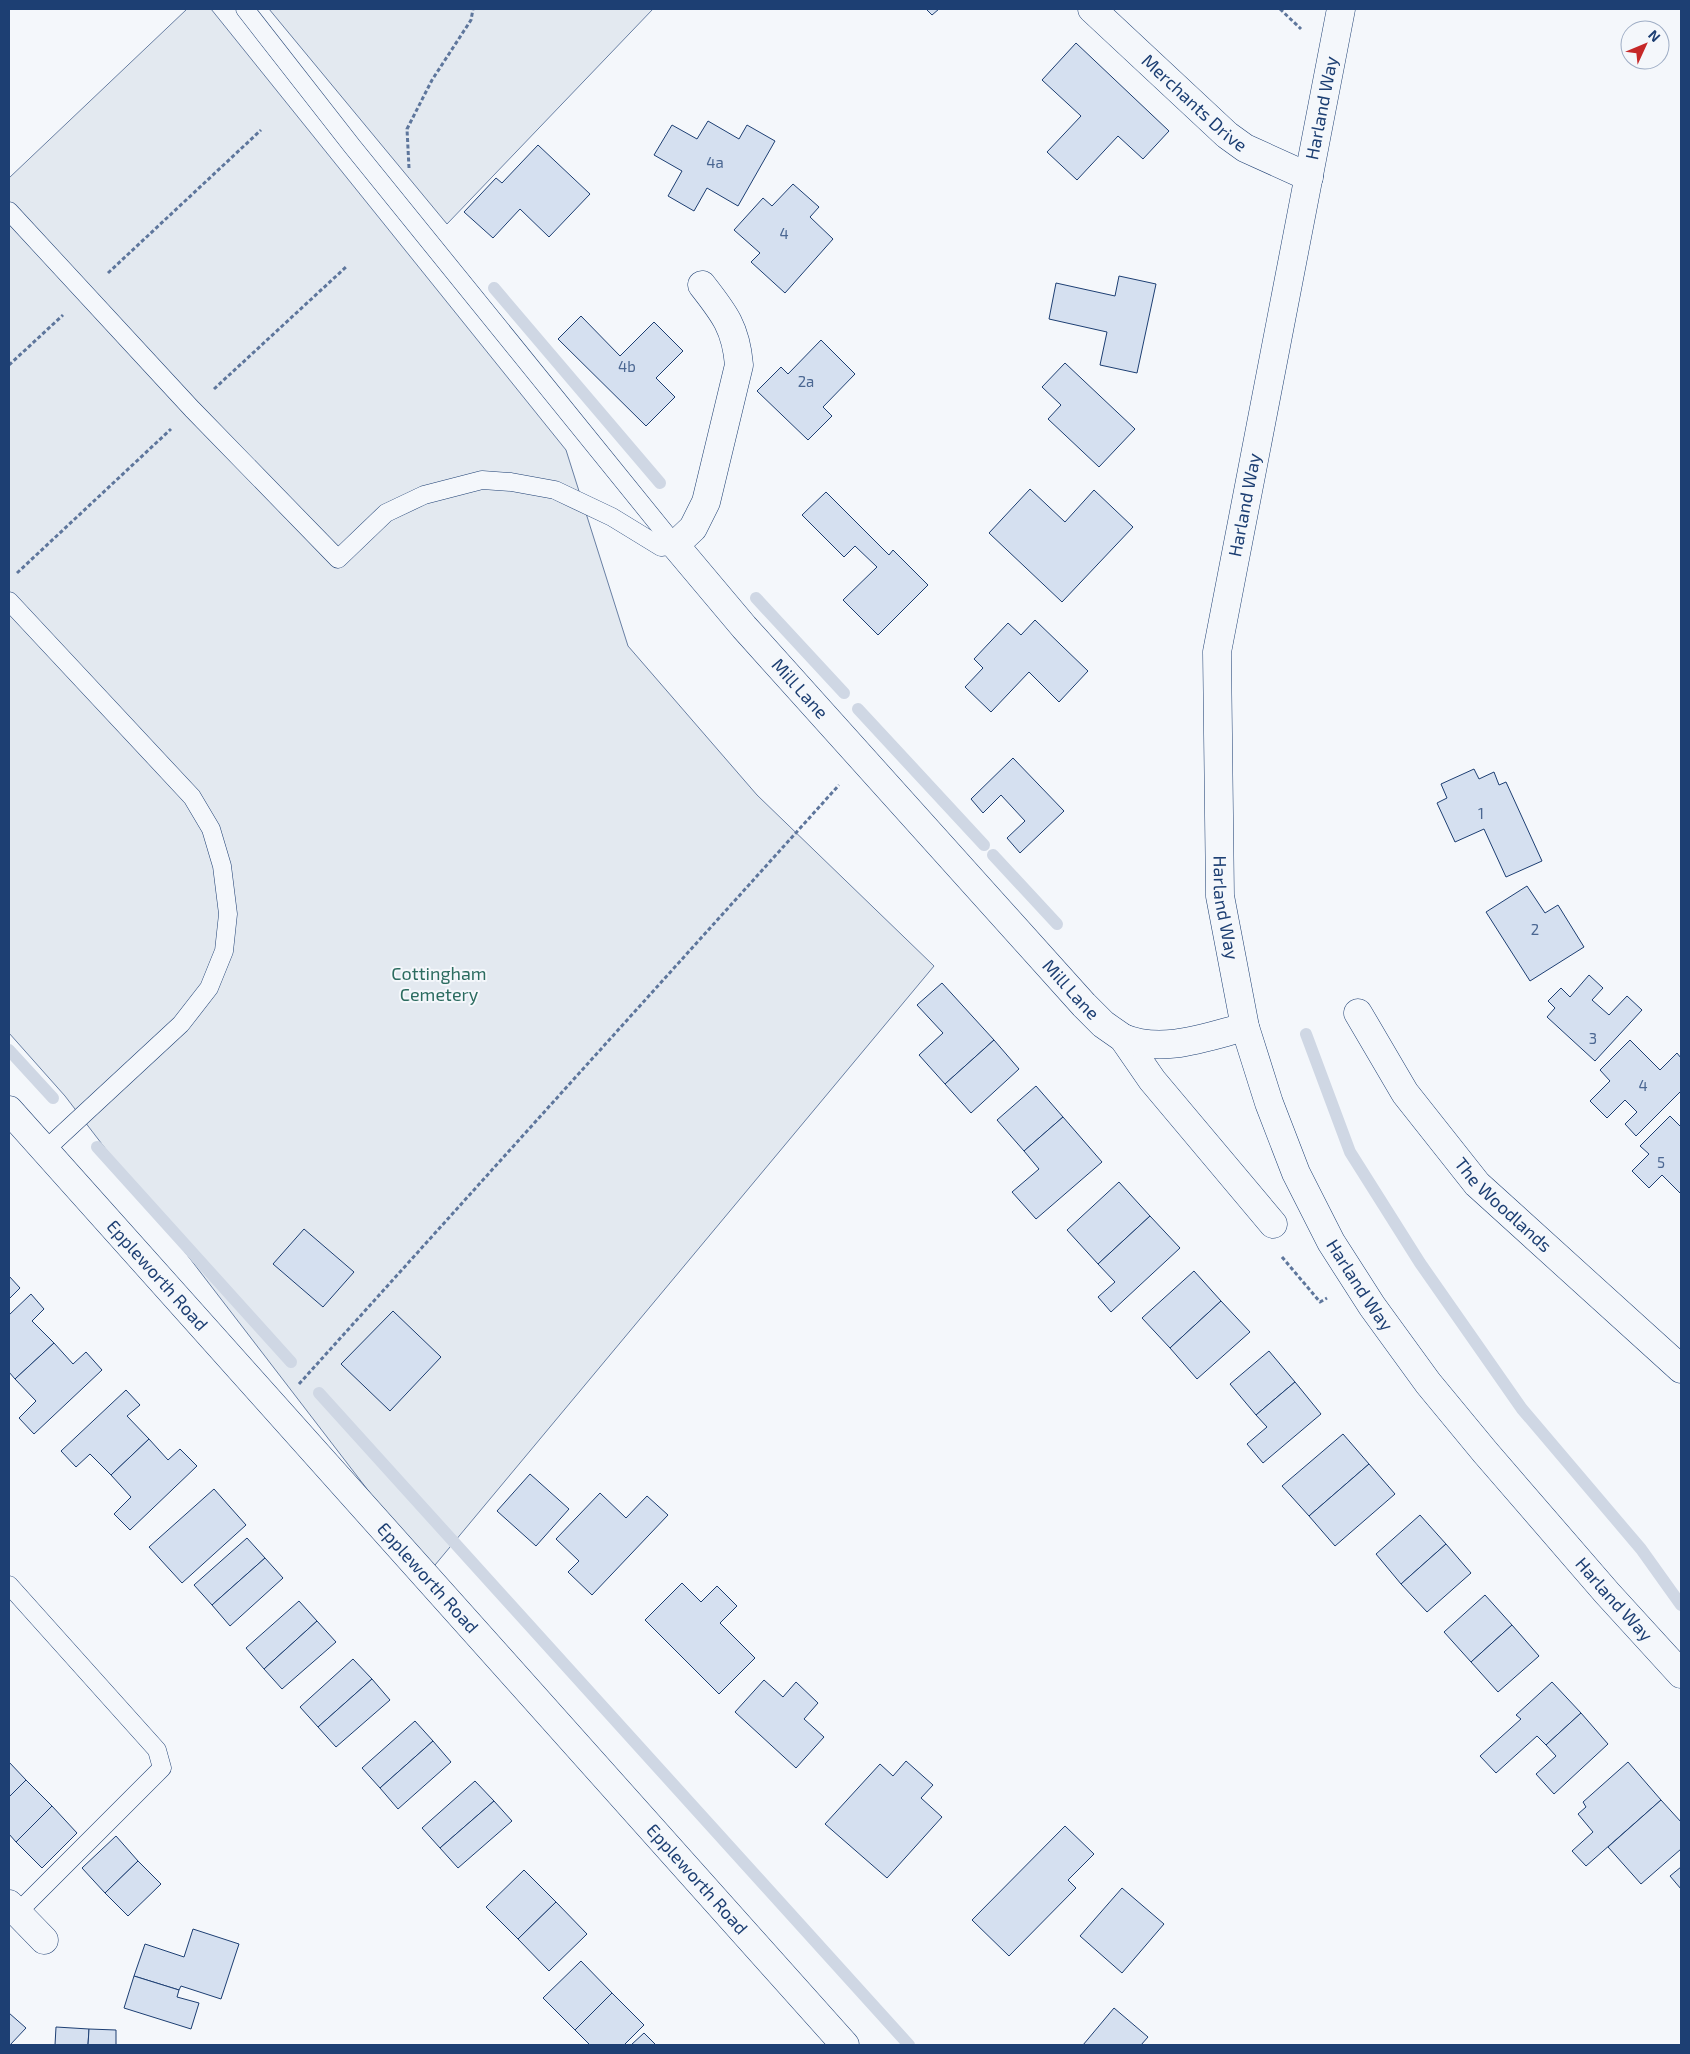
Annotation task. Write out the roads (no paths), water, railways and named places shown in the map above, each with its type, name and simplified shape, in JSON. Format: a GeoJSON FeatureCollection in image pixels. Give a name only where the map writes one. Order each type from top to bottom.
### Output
{"type":"FeatureCollection","features":[{"type":"Feature","properties":{"kind":"street","name":"Merchants Drive"},"geometry":{"type":"LineString","coordinates":[[1092,9],[1227,136],[1245,148],[1309,177]]}},
{"type":"Feature","properties":{"kind":"street","name":"Harland Way"},"geometry":{"type":"LineString","coordinates":[[1341,9],[1217,652],[1220,896],[1245,1027],[1269,1103],[1296,1173],[1331,1242],[1372,1306],[1428,1383],[1484,1452],[1607,1593],[1681,1674]]}},
{"type":"Feature","properties":{"kind":"street"},"geometry":{"type":"LineString","coordinates":[[675,545],[693,528],[706,502],[739,365],[737,345],[724,312],[702,285]]}},
{"type":"Feature","properties":{"kind":"street","name":"Mill Lane"},"geometry":{"type":"LineString","coordinates":[[675,545],[744,626],[1103,1024],[1123,1038],[1138,1044],[1152,1046],[1185,1042],[1245,1027]]}},
{"type":"Feature","properties":{"kind":"street","name":"The Woodlands"},"geometry":{"type":"LineString","coordinates":[[1358,1013],[1405,1094],[1477,1184],[1681,1369]]}},
{"type":"Feature","properties":{"kind":"street","name":"Mill Lane"},"geometry":{"type":"LineString","coordinates":[[1123,1038],[1152,1080],[1273,1224]]}},
{"type":"Feature","properties":{"kind":"street","name":"Eppleworth Road"},"geometry":{"type":"LineString","coordinates":[[11,1118],[44,1151],[845,2045]]}},
{"type":"Feature","properties":{"kind":"street"},"geometry":{"type":"LineString","coordinates":[[13,1909],[44,1940]]}},
{"type":"Feature","properties":{"kind":"lane"},"geometry":{"type":"LineString","coordinates":[[245,9],[412,220],[675,545]]}},
{"type":"Feature","properties":{"kind":"lane"},"geometry":{"type":"LineString","coordinates":[[9,211],[192,410],[338,559],[386,513],[424,495],[482,480],[511,482],[555,490],[612,517],[661,547],[675,545]]}},
{"type":"Feature","properties":{"kind":"lane"},"geometry":{"type":"LineString","coordinates":[[9,601],[192,797],[211,829],[214,838],[222,866],[228,914],[224,952],[209,988],[181,1024],[44,1151]]}},
{"type":"Feature","properties":{"kind":"lane"},"geometry":{"type":"LineString","coordinates":[[9,1585],[156,1750],[162,1768],[13,1909]]}},
{"type":"Feature","properties":{"kind":"waterway"},"geometry":{"type":"LineString","coordinates":[[494,288],[660,483]]}},
{"type":"Feature","properties":{"kind":"waterway"},"geometry":{"type":"LineString","coordinates":[[756,598],[844,693]]}},
{"type":"Feature","properties":{"kind":"waterway"},"geometry":{"type":"LineString","coordinates":[[858,709],[984,845]]}},
{"type":"Feature","properties":{"kind":"waterway"},"geometry":{"type":"LineString","coordinates":[[993,855],[1057,924]]}},
{"type":"Feature","properties":{"kind":"waterway"},"geometry":{"type":"LineString","coordinates":[[1306,1034],[1350,1152],[1420,1263],[1522,1409],[1641,1549],[1681,1605]]}},
{"type":"Feature","properties":{"kind":"waterway"},"geometry":{"type":"LineString","coordinates":[[9,1050],[53,1098]]}},
{"type":"Feature","properties":{"kind":"waterway"},"geometry":{"type":"LineString","coordinates":[[97,1147],[291,1362]]}},
{"type":"Feature","properties":{"kind":"waterway"},"geometry":{"type":"LineString","coordinates":[[319,1393],[909,2045]]}},
{"type":"Feature","properties":{"kind":"park label","name":"Cottingham Cemetery"},"geometry":{"type":"Point","coordinates":[439,984]}}]}
